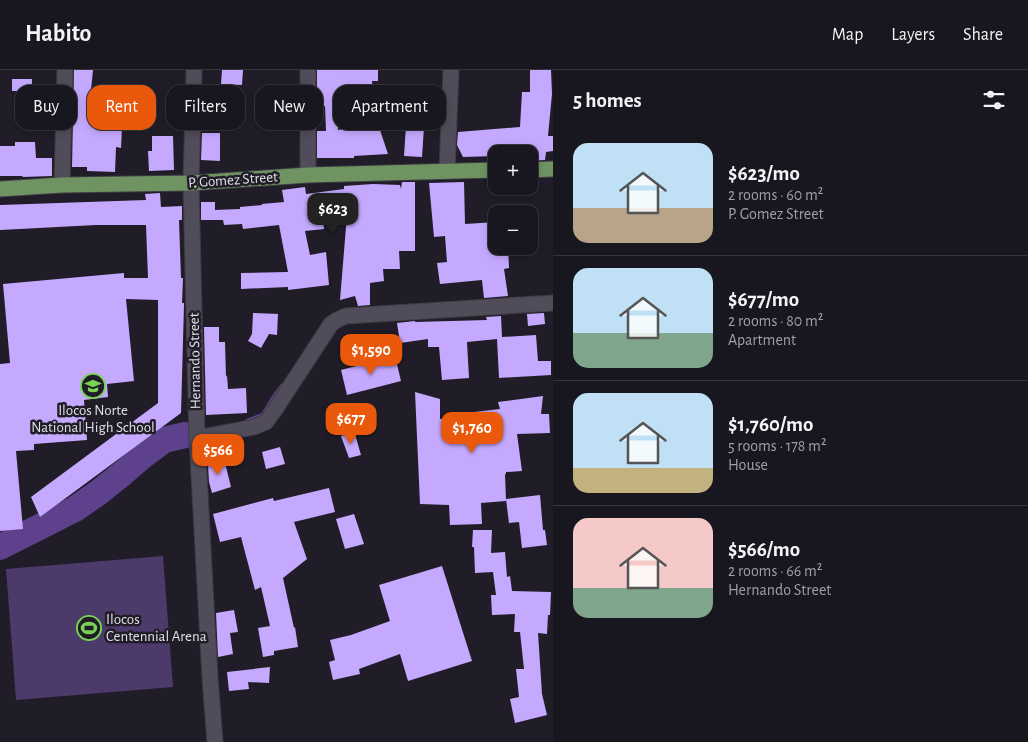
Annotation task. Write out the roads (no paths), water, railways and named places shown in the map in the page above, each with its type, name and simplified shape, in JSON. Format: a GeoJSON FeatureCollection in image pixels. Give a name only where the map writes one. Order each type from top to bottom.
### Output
{"type":"FeatureCollection","features":[{"type":"Feature","properties":{"kind":"main road"},"geometry":{"type":"LineString","coordinates":[[538,170],[553,169]]}},
{"type":"Feature","properties":{"kind":"main road","name":"P. Gomez Street"},"geometry":{"type":"LineString","coordinates":[[0,189],[62,185],[191,183],[308,175],[488,170]]}},
{"type":"Feature","properties":{"kind":"street"},"geometry":{"type":"LineString","coordinates":[[62,185],[65,70]]}},
{"type":"Feature","properties":{"kind":"street","name":"Hernando Street"},"geometry":{"type":"LineString","coordinates":[[194,70],[191,183],[197,438],[209,668],[215,742]]}},
{"type":"Feature","properties":{"kind":"street"},"geometry":{"type":"LineString","coordinates":[[308,70],[308,175]]}},
{"type":"Feature","properties":{"kind":"street"},"geometry":{"type":"LineString","coordinates":[[447,171],[451,70]]}},
{"type":"Feature","properties":{"kind":"street"},"geometry":{"type":"LineString","coordinates":[[197,438],[254,427],[266,422],[331,324],[346,316],[553,303]]}},
{"type":"Feature","properties":{"kind":"waterway"},"geometry":{"type":"LineString","coordinates":[[247,421],[263,415],[282,386]]}},
{"type":"Feature","properties":{"kind":"waterway"},"geometry":{"type":"LineString","coordinates":[[0,547],[75,509],[164,440],[185,435]]}},
{"type":"Feature","properties":{"kind":"place","name":"Ilocos Norte National High School"},"geometry":{"type":"Point","coordinates":[93,386]}},
{"type":"Feature","properties":{"kind":"place","name":"Ilocos Centennial Arena"},"geometry":{"type":"Point","coordinates":[89,628]}}]}
